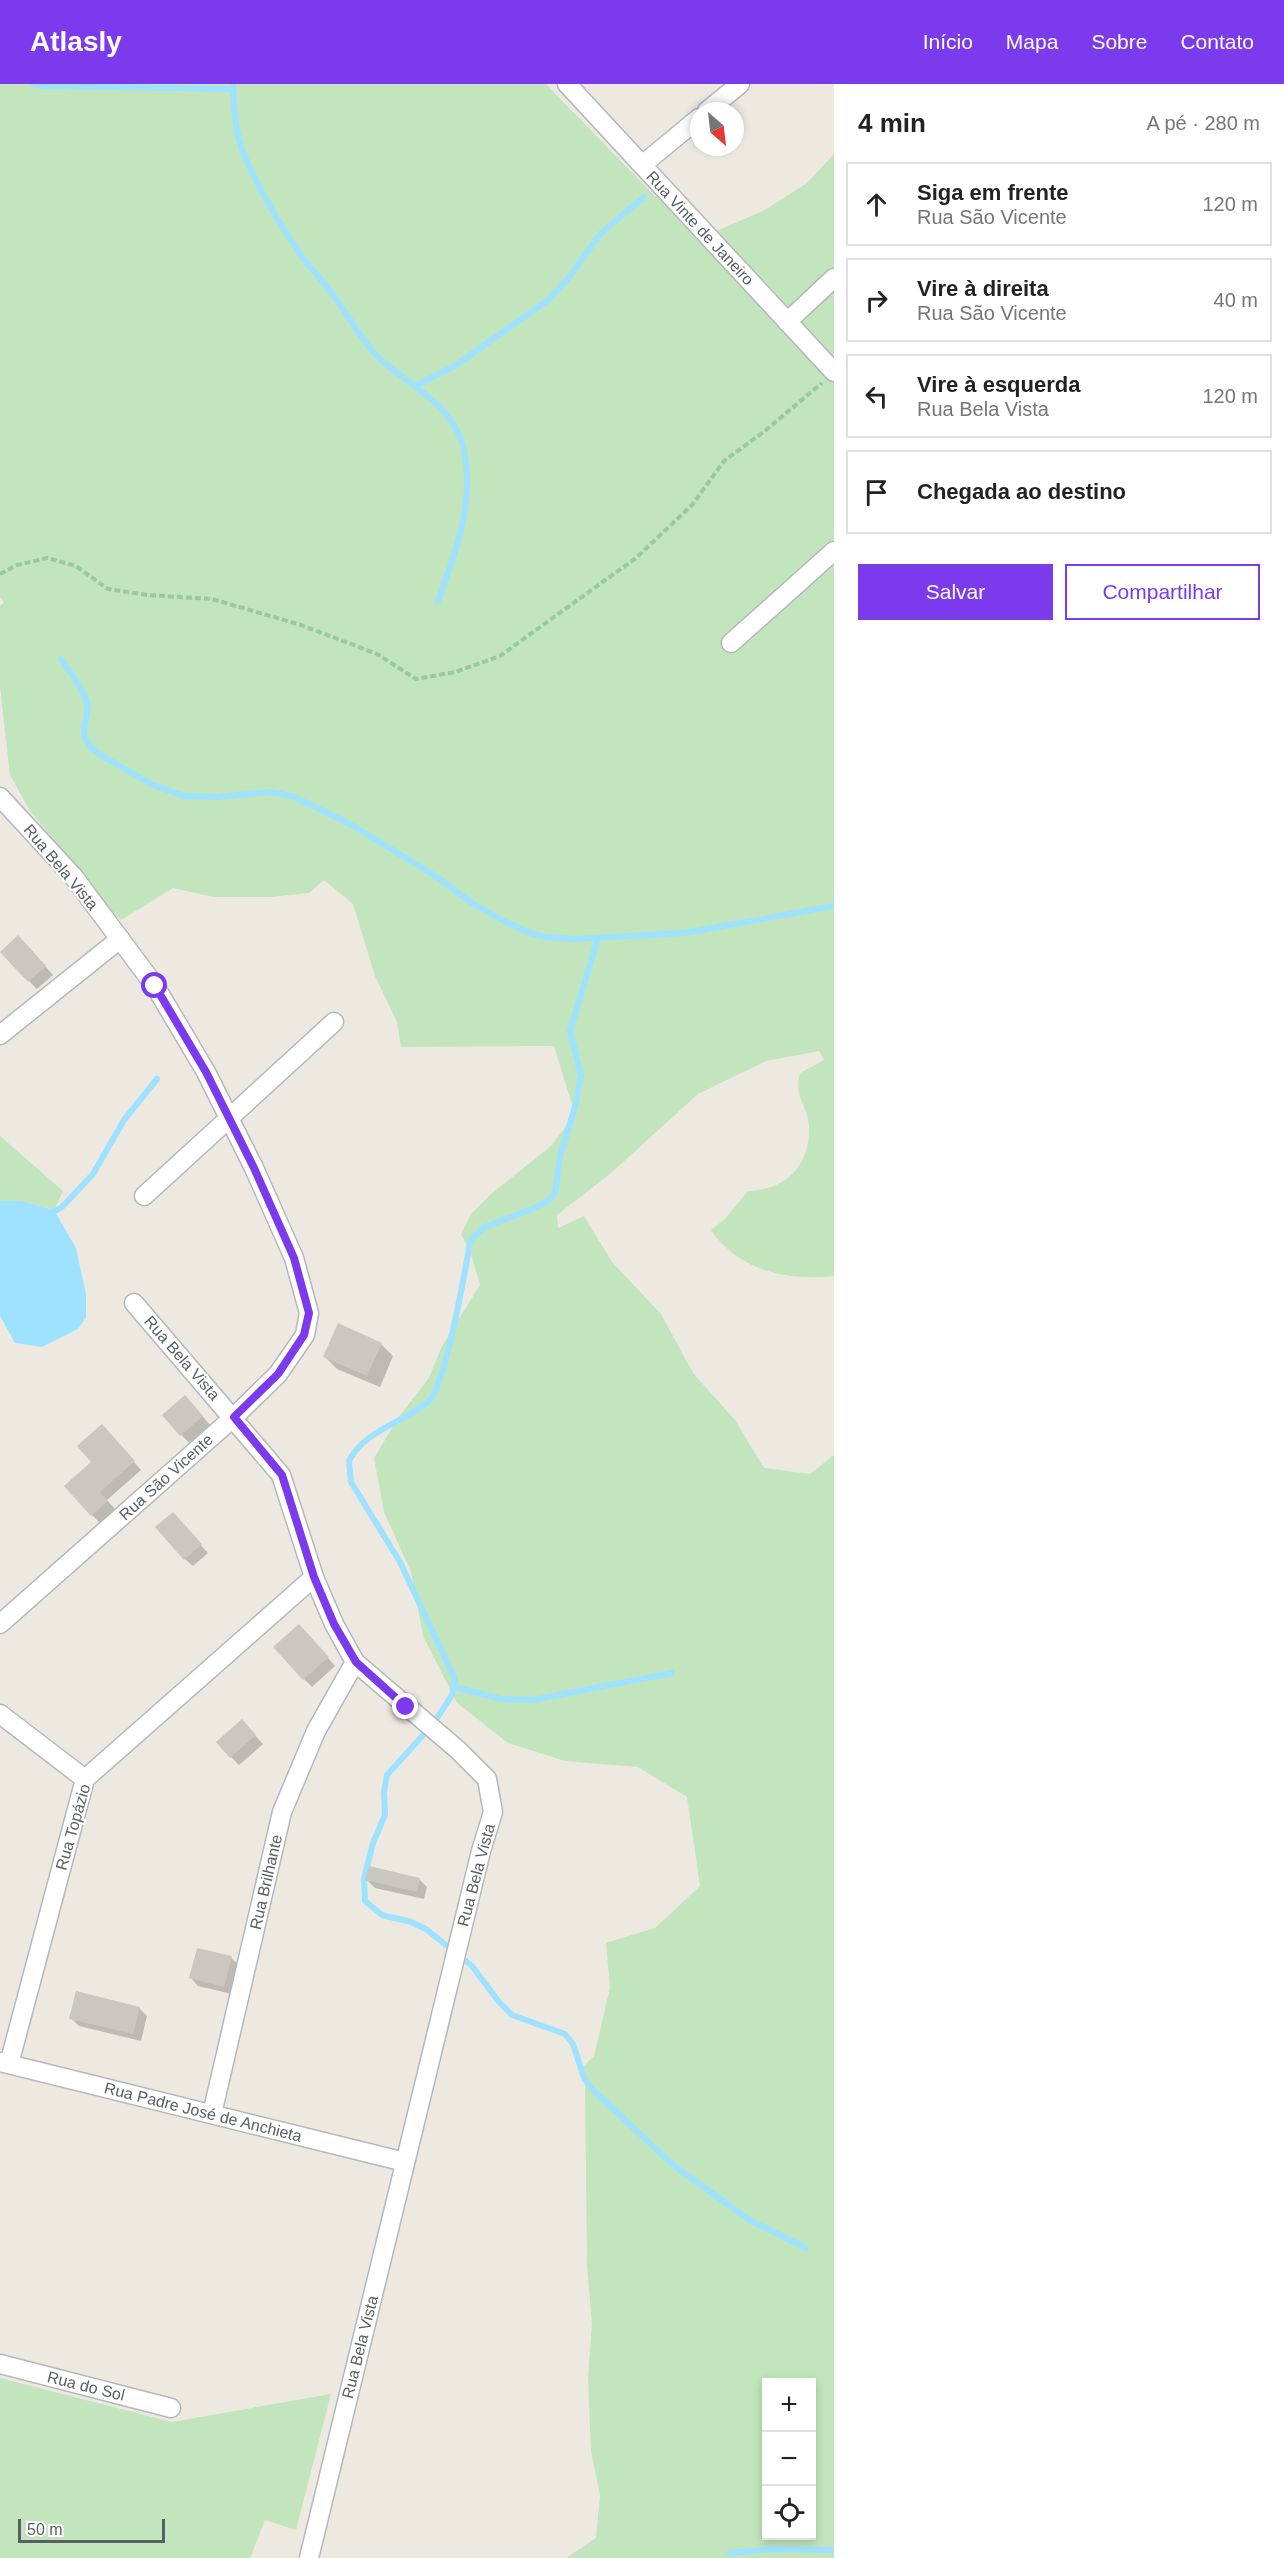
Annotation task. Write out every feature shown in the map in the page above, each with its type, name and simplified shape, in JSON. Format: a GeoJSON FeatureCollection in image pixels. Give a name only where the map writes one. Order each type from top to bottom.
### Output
{"type":"FeatureCollection","features":[{"type":"Feature","properties":{"kind":"street","name":"Rua Vinte de Janeiro"},"geometry":{"type":"LineString","coordinates":[[567,84],[834,372]]}},
{"type":"Feature","properties":{"kind":"street"},"geometry":{"type":"LineString","coordinates":[[718,102],[740,84]]}},
{"type":"Feature","properties":{"kind":"street"},"geometry":{"type":"LineString","coordinates":[[642,165],[690,125]]}},
{"type":"Feature","properties":{"kind":"street"},"geometry":{"type":"LineString","coordinates":[[787,321],[834,278]]}},
{"type":"Feature","properties":{"kind":"street"},"geometry":{"type":"LineString","coordinates":[[731,643],[834,551]]}},
{"type":"Feature","properties":{"kind":"street","name":"Rua Bela Vista"},"geometry":{"type":"LineString","coordinates":[[0,797],[73,876],[120,939]]}},
{"type":"Feature","properties":{"kind":"street"},"geometry":{"type":"LineString","coordinates":[[0,1035],[120,939]]}},
{"type":"Feature","properties":{"kind":"street","name":"Rua São Vicente"},"geometry":{"type":"LineString","coordinates":[[0,1624],[234,1417],[278,1374],[304,1335],[309,1313],[294,1258],[230,1117],[155,986],[120,939]]}},
{"type":"Feature","properties":{"kind":"street"},"geometry":{"type":"LineString","coordinates":[[144,1196],[334,1022]]}},
{"type":"Feature","properties":{"kind":"street","name":"Rua Bela Vista"},"geometry":{"type":"LineString","coordinates":[[134,1303],[282,1475],[314,1577],[334,1624],[356,1662],[458,1750],[487,1779],[493,1812],[478,1863],[309,2558]]}},
{"type":"Feature","properties":{"kind":"street","name":"Rua Topázio"},"geometry":{"type":"LineString","coordinates":[[5,2063],[85,1779],[314,1577]]}},
{"type":"Feature","properties":{"kind":"street","name":"Rua Brilhante"},"geometry":{"type":"LineString","coordinates":[[212,2114],[282,1812],[315,1731],[356,1662]]}},
{"type":"Feature","properties":{"kind":"street"},"geometry":{"type":"LineString","coordinates":[[0,1714],[85,1779]]}},
{"type":"Feature","properties":{"kind":"street","name":"Rua Padre José de Anchieta"},"geometry":{"type":"LineString","coordinates":[[5,2063],[405,2162]]}},
{"type":"Feature","properties":{"kind":"street","name":"Rua do Sol"},"geometry":{"type":"LineString","coordinates":[[0,2364],[171,2408]]}},
{"type":"Feature","properties":{"kind":"path"},"geometry":{"type":"LineString","coordinates":[[0,574],[16,565],[47,558],[76,566],[108,589],[147,595],[212,599],[301,625],[377,654],[416,679],[455,672],[500,656],[636,558],[692,505],[724,461],[766,430],[834,372]]}},
{"type":"Feature","properties":{"kind":"green space"},"geometry":{"type":"Polygon","coordinates":[[[0,84],[546,84],[650,191],[705,236],[765,210],[807,183],[834,154],[834,1276],[799,1277],[765,1270],[735,1255],[711,1230],[725,1219],[748,1191],[762,1190],[784,1181],[800,1164],[808,1141],[809,1127],[798,1082],[800,1073],[824,1060],[819,1051],[766,1061],[698,1094],[610,1174],[557,1215],[558,1228],[584,1216],[612,1262],[661,1314],[693,1373],[735,1420],[764,1468],[810,1474],[834,1455],[834,2558],[566,2558],[596,2538],[600,2495],[591,2451],[588,2378],[592,2324],[587,2266],[583,2067],[594,2056],[610,1988],[606,1943],[655,1928],[700,1886],[687,1797],[638,1767],[565,1761],[508,1743],[457,1703],[423,1636],[411,1572],[384,1512],[374,1458],[400,1415],[429,1378],[442,1346],[480,1285],[470,1251],[461,1234],[471,1214],[490,1195],[552,1145],[575,1114],[554,1046],[401,1047],[397,1022],[375,976],[353,904],[324,880],[309,893],[271,897],[213,897],[173,888],[121,920],[90,890],[81,872],[30,811],[10,775],[0,687],[0,606],[4,602],[0,598],[0,84]]]}},
{"type":"Feature","properties":{"kind":"green space"},"geometry":{"type":"Polygon","coordinates":[[[0,1136],[63,1191],[54,1210],[22,1201],[0,1201],[0,1136]]]}},
{"type":"Feature","properties":{"kind":"green space"},"geometry":{"type":"Polygon","coordinates":[[[0,2378],[172,2422],[331,2394],[296,2530],[265,2520],[250,2558],[0,2558],[0,2378]]]}},
{"type":"Feature","properties":{"kind":"water"},"geometry":{"type":"Polygon","coordinates":[[[0,1201],[22,1201],[54,1210],[76,1248],[86,1294],[86,1318],[78,1329],[42,1347],[15,1343],[0,1316],[0,1201]]]}},
{"type":"Feature","properties":{"kind":"building"},"geometry":{"type":"Polygon","coordinates":[[[18,935],[46,966],[28,982],[0,952],[18,935]]]}},
{"type":"Feature","properties":{"kind":"building"},"geometry":{"type":"Polygon","coordinates":[[[338,1323],[382,1343],[367,1376],[323,1357],[338,1323]]]}},
{"type":"Feature","properties":{"kind":"building"},"geometry":{"type":"Polygon","coordinates":[[[185,1395],[203,1416],[180,1436],[162,1415],[185,1395]]]}},
{"type":"Feature","properties":{"kind":"building"},"geometry":{"type":"Polygon","coordinates":[[[102,1424],[135,1461],[100,1492],[108,1501],[91,1516],[64,1486],[91,1462],[77,1446],[102,1424]]]}},
{"type":"Feature","properties":{"kind":"building"},"geometry":{"type":"Polygon","coordinates":[[[173,1512],[202,1544],[184,1560],[155,1527],[173,1512]]]}},
{"type":"Feature","properties":{"kind":"building"},"geometry":{"type":"Polygon","coordinates":[[[299,1624],[329,1657],[303,1680],[273,1647],[299,1624]]]}},
{"type":"Feature","properties":{"kind":"building"},"geometry":{"type":"Polygon","coordinates":[[[242,1719],[256,1735],[230,1758],[216,1742],[242,1719]]]}},
{"type":"Feature","properties":{"kind":"building"},"geometry":{"type":"Polygon","coordinates":[[[369,1866],[420,1878],[417,1892],[365,1880],[369,1866]]]}},
{"type":"Feature","properties":{"kind":"building"},"geometry":{"type":"Polygon","coordinates":[[[197,1948],[232,1956],[224,1987],[189,1978],[197,1948]]]}},
{"type":"Feature","properties":{"kind":"building"},"geometry":{"type":"Polygon","coordinates":[[[76,1991],[140,2007],[133,2034],[69,2019],[76,1991]]]}},
{"type":"Feature","properties":{"kind":"waterway"},"geometry":{"type":"LineString","coordinates":[[33,84],[233,89]]}},
{"type":"Feature","properties":{"kind":"waterway"},"geometry":{"type":"LineString","coordinates":[[233,84],[241,147],[257,182],[287,234],[306,262],[333,294],[370,348],[439,406],[457,431],[463,446],[466,466],[466,506],[457,544],[438,601]]}},
{"type":"Feature","properties":{"kind":"waterway"},"geometry":{"type":"LineString","coordinates":[[415,386],[453,367],[547,301],[567,280],[601,233],[644,197]]}},
{"type":"Feature","properties":{"kind":"waterway"},"geometry":{"type":"LineString","coordinates":[[61,659],[86,699],[87,714],[84,733],[90,746],[99,754],[153,785],[184,796],[217,797],[269,792],[292,796],[350,824],[434,875],[472,903],[532,934],[574,939],[685,933],[834,906]]}},
{"type":"Feature","properties":{"kind":"waterway"},"geometry":{"type":"LineString","coordinates":[[598,938],[570,1031],[581,1076],[575,1107],[560,1156],[555,1193],[548,1201],[532,1209],[485,1227],[470,1241],[454,1326],[442,1374],[435,1391],[429,1401],[364,1442],[349,1461],[351,1482],[400,1562],[455,1679],[452,1695],[434,1723],[387,1775],[384,1792],[385,1815],[373,1843],[364,1879],[365,1901],[382,1915],[411,1922],[426,1929],[472,1966],[499,2002],[512,2015],[565,2034],[573,2044],[584,2078],[591,2088],[673,2165],[751,2221],[806,2248]]}},
{"type":"Feature","properties":{"kind":"waterway"},"geometry":{"type":"LineString","coordinates":[[48,1216],[63,1206],[93,1174],[124,1120],[157,1079]]}},
{"type":"Feature","properties":{"kind":"waterway"},"geometry":{"type":"LineString","coordinates":[[455,1687],[501,1699],[533,1700],[672,1673]]}},
{"type":"Feature","properties":{"kind":"waterway"},"geometry":{"type":"LineString","coordinates":[[730,2553],[774,2549],[834,2550]]}},
{"type":"Feature","properties":{"kind":"route"},"geometry":{"type":"LineString","coordinates":[[155,986],[230,1117],[294,1258],[309,1313],[304,1335],[278,1374],[234,1417],[282,1475],[314,1577],[334,1624],[356,1662],[406,1707]]}}]}
